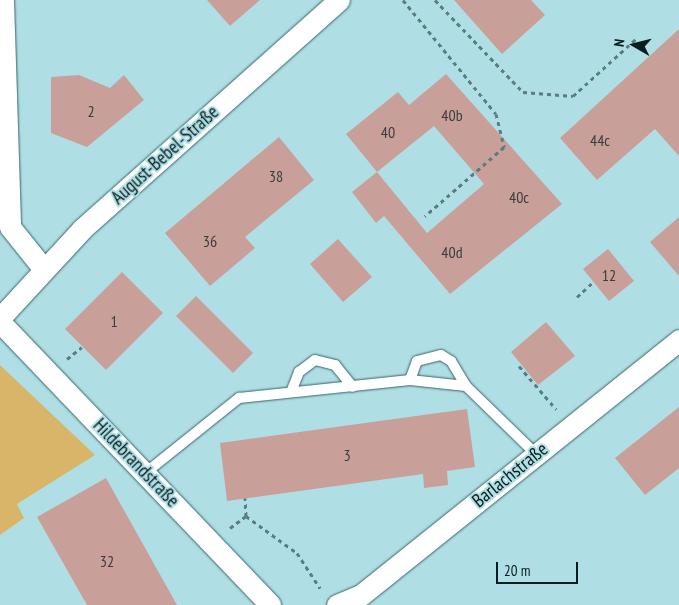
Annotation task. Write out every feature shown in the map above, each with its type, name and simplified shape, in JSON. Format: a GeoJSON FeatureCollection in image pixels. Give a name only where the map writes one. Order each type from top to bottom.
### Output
{"type":"FeatureCollection","features":[{"type":"Feature","properties":{"kind":"street"},"geometry":{"type":"LineString","coordinates":[[3,0],[5,226],[43,268]]}},
{"type":"Feature","properties":{"kind":"street","name":"August-Bebel-Straße"},"geometry":{"type":"LineString","coordinates":[[0,318],[43,268],[339,0]]}},
{"type":"Feature","properties":{"kind":"street","name":"Hildebrandstraße"},"geometry":{"type":"LineString","coordinates":[[0,322],[270,605]]}},
{"type":"Feature","properties":{"kind":"street","name":"Barlachstraße"},"geometry":{"type":"LineString","coordinates":[[330,600],[361,594],[679,340]]}},
{"type":"Feature","properties":{"kind":"lane"},"geometry":{"type":"LineString","coordinates":[[410,380],[417,361],[441,356],[451,361],[466,386],[536,454]]}},
{"type":"Feature","properties":{"kind":"lane"},"geometry":{"type":"LineString","coordinates":[[291,392],[299,372],[315,360],[335,365],[353,387]]}},
{"type":"Feature","properties":{"kind":"lane"},"geometry":{"type":"LineString","coordinates":[[144,474],[239,398],[410,380],[466,386]]}},
{"type":"Feature","properties":{"kind":"path"},"geometry":{"type":"LineString","coordinates":[[403,0],[496,114],[504,147],[425,216]]}},
{"type":"Feature","properties":{"kind":"path"},"geometry":{"type":"LineString","coordinates":[[435,0],[523,92],[573,96],[637,38]]}},
{"type":"Feature","properties":{"kind":"path"},"geometry":{"type":"LineString","coordinates":[[577,297],[593,282]]}},
{"type":"Feature","properties":{"kind":"path"},"geometry":{"type":"LineString","coordinates":[[519,366],[571,426]]}},
{"type":"Feature","properties":{"kind":"path"},"geometry":{"type":"LineString","coordinates":[[245,498],[246,516]]}},
{"type":"Feature","properties":{"kind":"path"},"geometry":{"type":"LineString","coordinates":[[246,516],[297,553],[330,600]]}},
{"type":"Feature","properties":{"kind":"path"},"geometry":{"type":"LineString","coordinates":[[211,541],[246,516]]}},
{"type":"Feature","properties":{"kind":"shaded area"},"geometry":{"type":"Polygon","coordinates":[[[0,365],[95,455],[17,504],[24,518],[0,535],[0,365]]]}},
{"type":"Feature","properties":{"kind":"building"},"geometry":{"type":"Polygon","coordinates":[[[207,0],[260,0],[230,26],[207,0]]]}},
{"type":"Feature","properties":{"kind":"building"},"geometry":{"type":"Polygon","coordinates":[[[454,0],[531,0],[545,15],[502,54],[454,0]]]}},
{"type":"Feature","properties":{"kind":"building"},"geometry":{"type":"Polygon","coordinates":[[[679,29],[679,156],[655,129],[597,180],[560,138],[679,29]]]}},
{"type":"Feature","properties":{"kind":"building"},"geometry":{"type":"Polygon","coordinates":[[[446,74],[562,204],[450,294],[384,216],[376,223],[352,192],[377,172],[346,134],[398,92],[409,105],[446,74]],[[434,126],[377,172],[427,233],[484,184],[434,126]]]}},
{"type":"Feature","properties":{"kind":"building"},"geometry":{"type":"Polygon","coordinates":[[[79,75],[110,88],[124,75],[144,100],[87,147],[51,133],[51,77],[79,75]]]}},
{"type":"Feature","properties":{"kind":"building"},"geometry":{"type":"Polygon","coordinates":[[[279,137],[314,180],[245,237],[255,248],[210,286],[165,233],[279,137]]]}},
{"type":"Feature","properties":{"kind":"building"},"geometry":{"type":"Polygon","coordinates":[[[679,217],[679,276],[650,242],[679,217]]]}},
{"type":"Feature","properties":{"kind":"building"},"geometry":{"type":"Polygon","coordinates":[[[338,239],[372,277],[343,302],[310,264],[338,239]]]}},
{"type":"Feature","properties":{"kind":"building"},"geometry":{"type":"Polygon","coordinates":[[[608,249],[634,281],[609,301],[583,269],[608,249]]]}},
{"type":"Feature","properties":{"kind":"building"},"geometry":{"type":"Polygon","coordinates":[[[122,272],[163,313],[106,370],[65,329],[122,272]]]}},
{"type":"Feature","properties":{"kind":"building"},"geometry":{"type":"Polygon","coordinates":[[[196,296],[253,353],[233,373],[176,316],[196,296]]]}},
{"type":"Feature","properties":{"kind":"building"},"geometry":{"type":"Polygon","coordinates":[[[546,322],[575,356],[538,385],[511,352],[546,322]]]}},
{"type":"Feature","properties":{"kind":"building"},"geometry":{"type":"Polygon","coordinates":[[[679,407],[679,468],[645,495],[615,458],[679,407]]]}},
{"type":"Feature","properties":{"kind":"building"},"geometry":{"type":"Polygon","coordinates":[[[467,409],[475,467],[447,471],[448,485],[424,488],[423,474],[227,501],[220,443],[467,409]]]}},
{"type":"Feature","properties":{"kind":"building"},"geometry":{"type":"Polygon","coordinates":[[[106,478],[177,605],[87,605],[37,517],[106,478]]]}}]}
